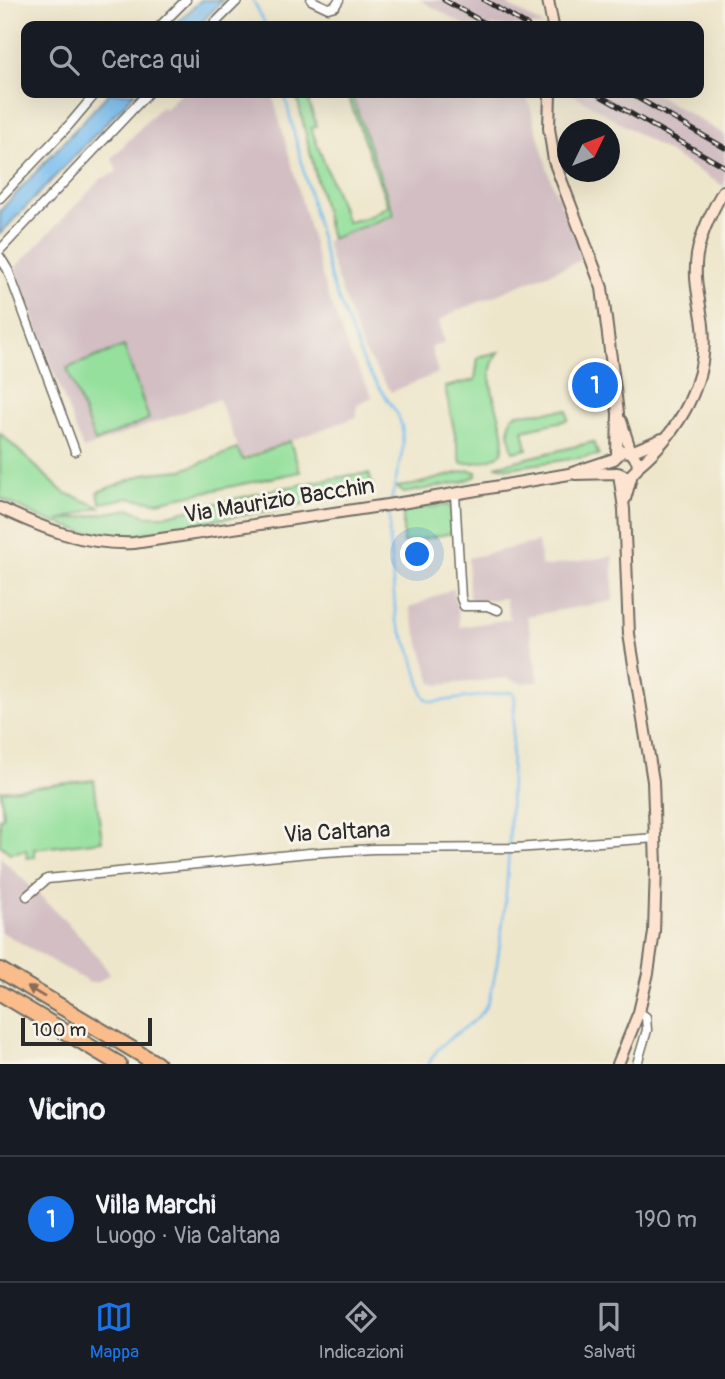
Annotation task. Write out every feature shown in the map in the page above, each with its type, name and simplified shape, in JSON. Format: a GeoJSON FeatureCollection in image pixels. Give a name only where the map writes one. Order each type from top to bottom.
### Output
{"type":"FeatureCollection","features":[{"type":"Feature","properties":{"kind":"highway"},"geometry":{"type":"LineString","coordinates":[[0,970],[157,1064]]}},
{"type":"Feature","properties":{"kind":"highway"},"geometry":{"type":"LineString","coordinates":[[0,993],[119,1064]]}},
{"type":"Feature","properties":{"kind":"main road"},"geometry":{"type":"LineString","coordinates":[[548,0],[552,21]]}},
{"type":"Feature","properties":{"kind":"main road"},"geometry":{"type":"LineString","coordinates":[[550,98],[550,143],[573,216],[602,288],[618,413],[614,466],[618,473],[624,509],[629,634],[653,781],[656,838],[654,932],[639,1012],[618,1064]]}},
{"type":"Feature","properties":{"kind":"main road"},"geometry":{"type":"LineString","coordinates":[[618,473],[635,470],[657,448],[686,408],[698,383],[704,339],[695,277],[697,257],[706,223],[723,191]]}},
{"type":"Feature","properties":{"kind":"main road"},"geometry":{"type":"LineString","coordinates":[[618,413],[631,452],[637,458],[624,509]]}},
{"type":"Feature","properties":{"kind":"main road"},"geometry":{"type":"LineString","coordinates":[[616,456],[622,451],[631,452],[664,437]]}},
{"type":"Feature","properties":{"kind":"main road","name":"Via Maurizio Bacchin"},"geometry":{"type":"LineString","coordinates":[[569,474],[616,456]]}},
{"type":"Feature","properties":{"kind":"main road","name":"Via Maurizio Bacchin"},"geometry":{"type":"LineString","coordinates":[[0,508],[59,534],[110,544],[162,540],[569,474],[618,473]]}},
{"type":"Feature","properties":{"kind":"street"},"geometry":{"type":"LineString","coordinates":[[165,21],[186,0]]}},
{"type":"Feature","properties":{"kind":"street"},"geometry":{"type":"LineString","coordinates":[[217,21],[237,0]]}},
{"type":"Feature","properties":{"kind":"street"},"geometry":{"type":"LineString","coordinates":[[311,0],[328,8],[335,6],[339,0]]}},
{"type":"Feature","properties":{"kind":"street"},"geometry":{"type":"LineString","coordinates":[[0,198],[92,98]]}},
{"type":"Feature","properties":{"kind":"street"},"geometry":{"type":"LineString","coordinates":[[0,250],[143,98]]}},
{"type":"Feature","properties":{"kind":"street"},"geometry":{"type":"LineString","coordinates":[[0,257],[8,270],[75,451]]}},
{"type":"Feature","properties":{"kind":"street"},"geometry":{"type":"LineString","coordinates":[[456,494],[461,598],[464,606],[487,606],[498,610]]}},
{"type":"Feature","properties":{"kind":"street","name":"Via Caltana"},"geometry":{"type":"LineString","coordinates":[[33,890],[47,879],[54,878],[309,853],[373,849],[516,848],[656,838]]}},
{"type":"Feature","properties":{"kind":"street"},"geometry":{"type":"LineString","coordinates":[[637,1064],[648,1024],[646,1017],[639,1012]]}},
{"type":"Feature","properties":{"kind":"shaded area"},"geometry":{"type":"Polygon","coordinates":[[[420,0],[510,0],[508,5],[535,21],[457,21],[420,0]]]}},
{"type":"Feature","properties":{"kind":"shaded area"},"geometry":{"type":"Polygon","coordinates":[[[175,98],[273,98],[327,293],[349,353],[373,397],[357,404],[357,417],[242,458],[219,399],[83,449],[15,268],[101,179],[117,172],[112,158],[161,106],[165,109],[175,98]]]}},
{"type":"Feature","properties":{"kind":"shaded area"},"geometry":{"type":"Polygon","coordinates":[[[354,98],[528,98],[550,178],[584,259],[457,311],[439,321],[444,343],[431,347],[438,373],[391,392],[362,348],[326,241],[396,216],[354,98]]]}},
{"type":"Feature","properties":{"kind":"shaded area"},"geometry":{"type":"Polygon","coordinates":[[[579,98],[662,98],[725,135],[725,187],[620,123],[620,119],[614,119],[579,98]]]}},
{"type":"Feature","properties":{"kind":"shaded area"},"geometry":{"type":"Polygon","coordinates":[[[538,542],[542,567],[613,556],[613,601],[527,616],[539,682],[522,683],[507,678],[438,685],[432,683],[409,608],[454,588],[460,627],[510,619],[505,598],[474,602],[469,597],[468,558],[538,542]]]}},
{"type":"Feature","properties":{"kind":"shaded area"},"geometry":{"type":"Polygon","coordinates":[[[0,857],[64,919],[110,974],[98,982],[90,983],[0,931],[0,857]]]}},
{"type":"Feature","properties":{"kind":"green space"},"geometry":{"type":"Polygon","coordinates":[[[297,98],[307,98],[317,126],[311,128],[347,222],[366,218],[388,206],[349,98],[353,98],[394,215],[331,239],[297,98]]]}},
{"type":"Feature","properties":{"kind":"green space"},"geometry":{"type":"Polygon","coordinates":[[[124,346],[149,419],[95,442],[67,368],[124,346]]]}},
{"type":"Feature","properties":{"kind":"green space"},"geometry":{"type":"Polygon","coordinates":[[[499,352],[492,363],[490,376],[502,428],[502,453],[483,461],[461,463],[445,387],[475,380],[478,357],[499,352]]]}},
{"type":"Feature","properties":{"kind":"green space"},"geometry":{"type":"Polygon","coordinates":[[[567,410],[568,420],[523,430],[527,449],[513,452],[509,426],[516,414],[567,410]]]}},
{"type":"Feature","properties":{"kind":"green space"},"geometry":{"type":"Polygon","coordinates":[[[0,433],[63,492],[100,507],[59,521],[131,509],[146,516],[163,516],[357,474],[369,474],[374,491],[139,534],[85,532],[41,518],[0,498],[0,433]]]}},
{"type":"Feature","properties":{"kind":"green space"},"geometry":{"type":"Polygon","coordinates":[[[290,441],[300,472],[157,502],[128,498],[101,503],[97,492],[148,473],[183,470],[237,449],[243,460],[290,441]]]}},
{"type":"Feature","properties":{"kind":"green space"},"geometry":{"type":"Polygon","coordinates":[[[593,442],[599,455],[509,468],[495,466],[593,442]]]}},
{"type":"Feature","properties":{"kind":"green space"},"geometry":{"type":"Polygon","coordinates":[[[469,470],[476,472],[476,476],[462,482],[404,493],[396,487],[413,485],[469,470]]]}},
{"type":"Feature","properties":{"kind":"green space"},"geometry":{"type":"Polygon","coordinates":[[[447,505],[451,507],[452,533],[403,543],[403,510],[447,505]]]}},
{"type":"Feature","properties":{"kind":"green space"},"geometry":{"type":"Polygon","coordinates":[[[94,780],[102,841],[34,849],[35,857],[27,858],[26,850],[10,853],[0,845],[0,818],[3,817],[1,791],[94,780]]]}},
{"type":"Feature","properties":{"kind":"water"},"geometry":{"type":"Polygon","coordinates":[[[201,0],[223,0],[203,21],[179,21],[201,0]]]}},
{"type":"Feature","properties":{"kind":"water"},"geometry":{"type":"Polygon","coordinates":[[[104,98],[130,98],[0,234],[0,211],[104,98]]]}},
{"type":"Feature","properties":{"kind":"waterway"},"geometry":{"type":"LineString","coordinates":[[253,0],[264,21]]}},
{"type":"Feature","properties":{"kind":"waterway"},"geometry":{"type":"LineString","coordinates":[[285,98],[332,283],[365,366],[398,415],[402,427],[403,448],[391,502]]}},
{"type":"Feature","properties":{"kind":"waterway"},"geometry":{"type":"LineString","coordinates":[[390,509],[389,534],[396,620],[412,654],[423,694],[427,700],[433,702],[510,692],[515,699],[505,906],[493,983],[489,999],[477,1018],[442,1045],[429,1064]]}},
{"type":"Feature","properties":{"kind":"railway"},"geometry":{"type":"LineString","coordinates":[[444,0],[481,21]]}},
{"type":"Feature","properties":{"kind":"railway"},"geometry":{"type":"LineString","coordinates":[[484,0],[520,21]]}},
{"type":"Feature","properties":{"kind":"railway"},"geometry":{"type":"LineString","coordinates":[[604,98],[725,167]]}},
{"type":"Feature","properties":{"kind":"railway"},"geometry":{"type":"LineString","coordinates":[[638,98],[725,148]]}},
{"type":"Feature","properties":{"kind":"place","name":"Villa Marchi"},"geometry":{"type":"Point","coordinates":[595,385]}}]}
